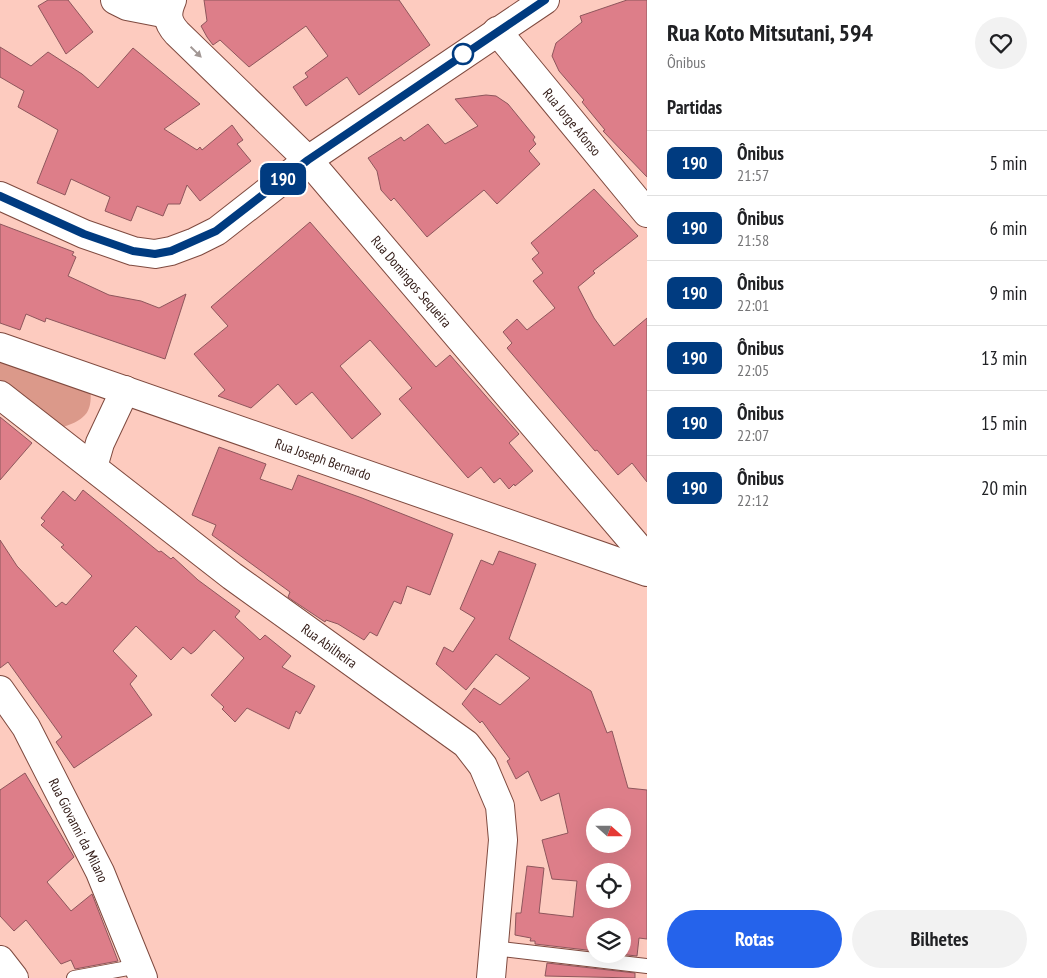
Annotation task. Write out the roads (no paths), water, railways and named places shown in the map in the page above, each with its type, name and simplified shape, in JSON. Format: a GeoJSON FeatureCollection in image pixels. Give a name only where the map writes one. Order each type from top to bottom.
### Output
{"type":"FeatureCollection","features":[{"type":"Feature","properties":{"kind":"street"},"geometry":{"type":"LineString","coordinates":[[115,0],[127,6],[170,7]]}},
{"type":"Feature","properties":{"kind":"street"},"geometry":{"type":"LineString","coordinates":[[0,196],[84,234],[133,251],[155,254],[195,242],[216,231],[308,160],[545,0]]}},
{"type":"Feature","properties":{"kind":"street","name":"Rua Domingos Sequeira"},"geometry":{"type":"LineString","coordinates":[[170,7],[171,26],[176,33],[308,160],[647,558]]}},
{"type":"Feature","properties":{"kind":"street","name":"Rua Jorge Afonso"},"geometry":{"type":"LineString","coordinates":[[497,31],[647,213]]}},
{"type":"Feature","properties":{"kind":"street","name":"Rua Joseph Bernardo"},"geometry":{"type":"LineString","coordinates":[[0,347],[647,572]]}},
{"type":"Feature","properties":{"kind":"street"},"geometry":{"type":"LineString","coordinates":[[93,467],[100,443],[125,390]]}},
{"type":"Feature","properties":{"kind":"street","name":"Rua Abilheira"},"geometry":{"type":"LineString","coordinates":[[0,395],[232,576],[466,744],[483,766],[500,806],[503,840],[491,978]]}},
{"type":"Feature","properties":{"kind":"street","name":"Rua Giovanni da Milano"},"geometry":{"type":"LineString","coordinates":[[0,690],[26,727],[49,769],[100,872],[141,972]]}},
{"type":"Feature","properties":{"kind":"street"},"geometry":{"type":"LineString","coordinates":[[0,960],[14,978]]}},
{"type":"Feature","properties":{"kind":"lane"},"geometry":{"type":"LineString","coordinates":[[493,948],[647,966]]}},
{"type":"Feature","properties":{"kind":"lane"},"geometry":{"type":"LineString","coordinates":[[74,978],[141,972]]}}]}
